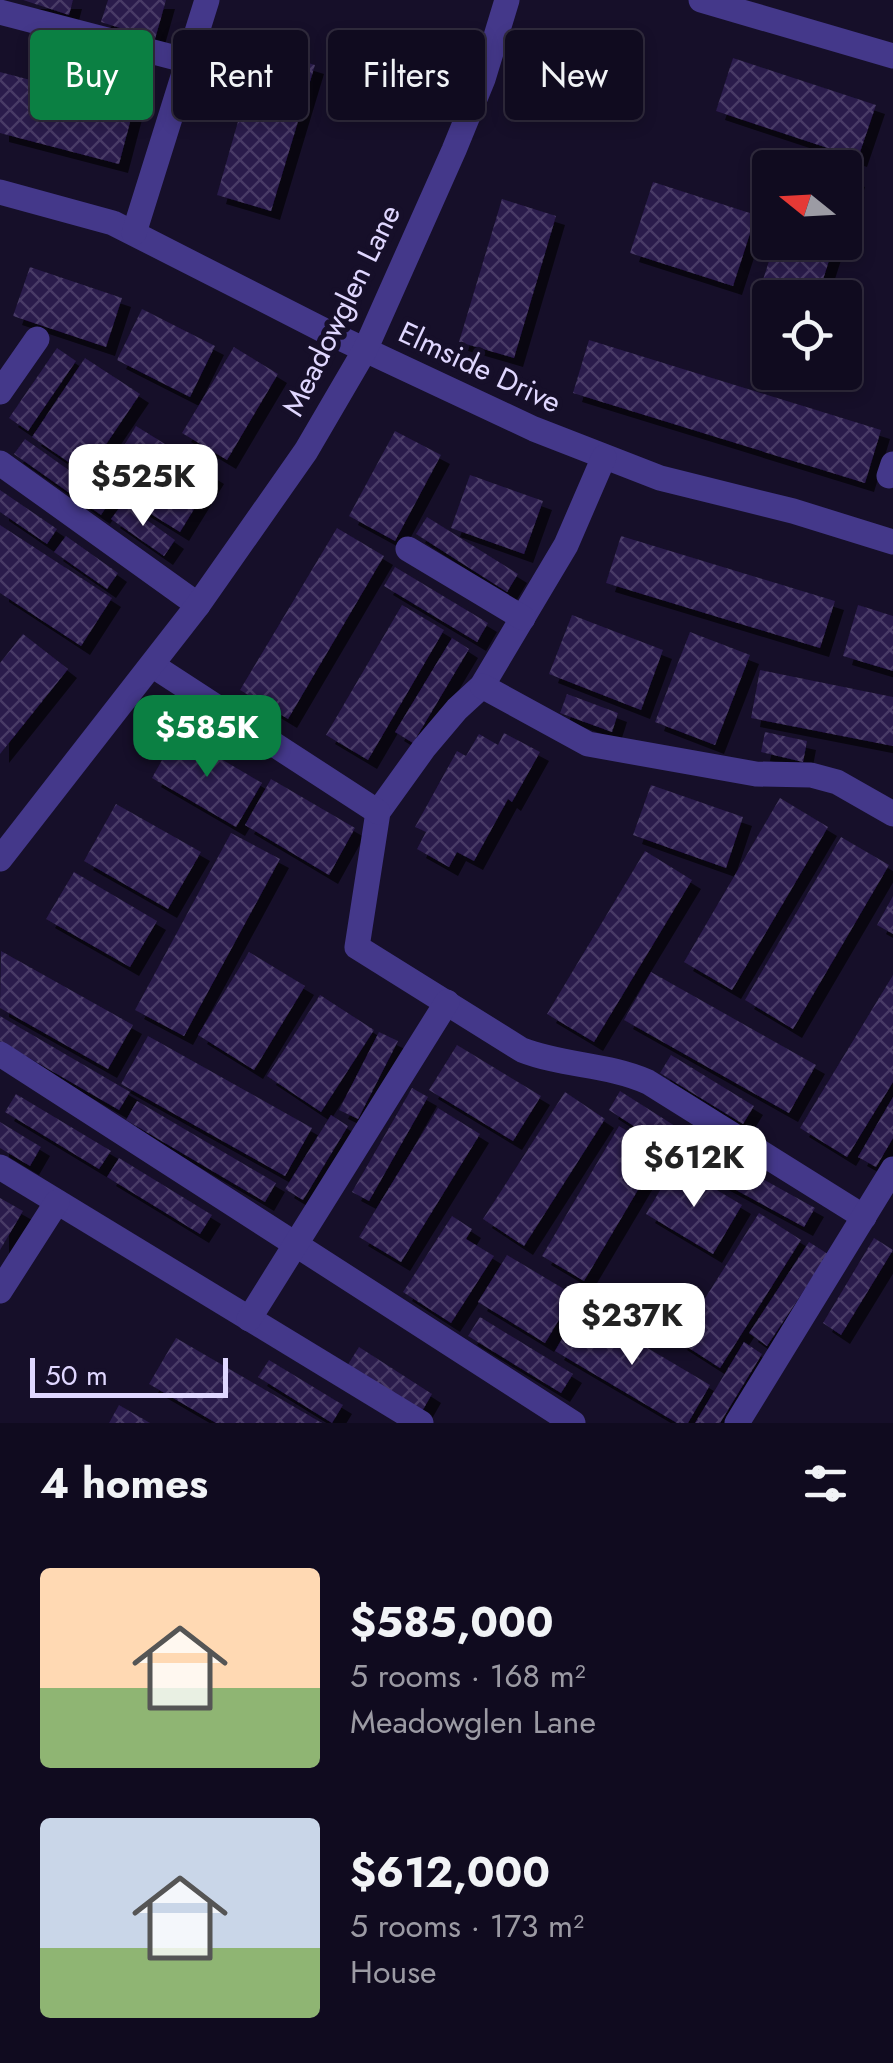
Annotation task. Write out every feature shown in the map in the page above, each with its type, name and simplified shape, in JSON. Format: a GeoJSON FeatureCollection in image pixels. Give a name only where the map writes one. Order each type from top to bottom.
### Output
{"type":"FeatureCollection","features":[{"type":"Feature","properties":{"kind":"street"},"geometry":{"type":"LineString","coordinates":[[198,30],[207,0]]}},
{"type":"Feature","properties":{"kind":"street"},"geometry":{"type":"LineString","coordinates":[[701,0],[893,56]]}},
{"type":"Feature","properties":{"kind":"street","name":"Meadowglen Lane"},"geometry":{"type":"LineString","coordinates":[[0,859],[198,605],[306,450],[364,350],[484,79],[498,2]]}},
{"type":"Feature","properties":{"kind":"street"},"geometry":{"type":"LineString","coordinates":[[0,12],[173,57]]}},
{"type":"Feature","properties":{"kind":"street"},"geometry":{"type":"LineString","coordinates":[[134,233],[173,109]]}},
{"type":"Feature","properties":{"kind":"street","name":"Elmside Drive"},"geometry":{"type":"LineString","coordinates":[[0,192],[113,223],[364,350],[534,430],[660,478],[793,510],[893,542]]}},
{"type":"Feature","properties":{"kind":"street"},"geometry":{"type":"LineString","coordinates":[[0,392],[37,339]]}},
{"type":"Feature","properties":{"kind":"street"},"geometry":{"type":"LineString","coordinates":[[604,457],[566,545],[482,686],[424,748],[378,812],[357,947],[522,1050],[549,1060],[625,1072],[648,1082],[864,1217]]}},
{"type":"Feature","properties":{"kind":"street"},"geometry":{"type":"LineString","coordinates":[[0,463],[198,605]]}},
{"type":"Feature","properties":{"kind":"street"},"geometry":{"type":"LineString","coordinates":[[408,550],[523,618]]}},
{"type":"Feature","properties":{"kind":"street"},"geometry":{"type":"LineString","coordinates":[[152,665],[378,812]]}},
{"type":"Feature","properties":{"kind":"street"},"geometry":{"type":"LineString","coordinates":[[482,686],[588,744],[756,774],[811,775],[837,782],[893,814]]}},
{"type":"Feature","properties":{"kind":"street"},"geometry":{"type":"LineString","coordinates":[[249,1319],[447,1002]]}},
{"type":"Feature","properties":{"kind":"street"},"geometry":{"type":"LineString","coordinates":[[0,1054],[573,1423]]}},
{"type":"Feature","properties":{"kind":"street"},"geometry":{"type":"LineString","coordinates":[[0,1167],[421,1423]]}},
{"type":"Feature","properties":{"kind":"street"},"geometry":{"type":"LineString","coordinates":[[738,1423],[893,1169]]}},
{"type":"Feature","properties":{"kind":"street"},"geometry":{"type":"LineString","coordinates":[[0,1290],[56,1202]]}},
{"type":"Feature","properties":{"kind":"building"},"geometry":{"type":"Polygon","coordinates":[[[23,0],[73,0],[69,15],[23,0]]]}},
{"type":"Feature","properties":{"kind":"building"},"geometry":{"type":"Polygon","coordinates":[[[108,0],[166,0],[155,39],[153,30],[126,30],[101,22],[108,0]]]}},
{"type":"Feature","properties":{"kind":"building"},"geometry":{"type":"Polygon","coordinates":[[[733,58],[876,105],[861,150],[834,150],[716,111],[733,58]]]}},
{"type":"Feature","properties":{"kind":"building"},"geometry":{"type":"Polygon","coordinates":[[[308,63],[315,65],[308,88],[308,63]]]}},
{"type":"Feature","properties":{"kind":"building"},"geometry":{"type":"Polygon","coordinates":[[[0,72],[30,80],[30,120],[131,120],[119,164],[0,133],[0,72]]]}},
{"type":"Feature","properties":{"kind":"building"},"geometry":{"type":"Polygon","coordinates":[[[238,120],[298,120],[271,211],[217,195],[238,120]]]}},
{"type":"Feature","properties":{"kind":"building"},"geometry":{"type":"Polygon","coordinates":[[[653,182],[752,214],[752,227],[733,286],[630,253],[653,182]]]}},
{"type":"Feature","properties":{"kind":"building"},"geometry":{"type":"Polygon","coordinates":[[[502,199],[556,216],[514,358],[459,342],[502,199]]]}},
{"type":"Feature","properties":{"kind":"building"},"geometry":{"type":"Polygon","coordinates":[[[769,260],[829,260],[823,280],[763,280],[769,260]]]}},
{"type":"Feature","properties":{"kind":"building"},"geometry":{"type":"Polygon","coordinates":[[[30,267],[122,298],[106,347],[13,316],[30,267]]]}},
{"type":"Feature","properties":{"kind":"building"},"geometry":{"type":"Polygon","coordinates":[[[142,309],[215,346],[190,397],[117,360],[142,309]]]}},
{"type":"Feature","properties":{"kind":"building"},"geometry":{"type":"Polygon","coordinates":[[[589,340],[881,430],[865,483],[573,393],[589,340]]]}},
{"type":"Feature","properties":{"kind":"building"},"geometry":{"type":"Polygon","coordinates":[[[234,347],[278,374],[227,460],[182,433],[234,347]]]}},
{"type":"Feature","properties":{"kind":"building"},"geometry":{"type":"Polygon","coordinates":[[[57,348],[76,361],[28,431],[9,418],[57,348]]]}},
{"type":"Feature","properties":{"kind":"building"},"geometry":{"type":"Polygon","coordinates":[[[85,358],[140,394],[86,474],[32,437],[85,358]]]}},
{"type":"Feature","properties":{"kind":"building"},"geometry":{"type":"Polygon","coordinates":[[[136,426],[215,475],[180,532],[101,483],[136,426]]]}},
{"type":"Feature","properties":{"kind":"building"},"geometry":{"type":"Polygon","coordinates":[[[395,431],[441,455],[395,541],[349,516],[395,431]]]}},
{"type":"Feature","properties":{"kind":"building"},"geometry":{"type":"Polygon","coordinates":[[[25,439],[111,500],[101,515],[14,454],[25,439]]]}},
{"type":"Feature","properties":{"kind":"building"},"geometry":{"type":"Polygon","coordinates":[[[470,475],[543,501],[524,554],[451,528],[470,475]]]}},
{"type":"Feature","properties":{"kind":"building"},"geometry":{"type":"Polygon","coordinates":[[[0,490],[57,529],[47,544],[0,512],[0,490]]]}},
{"type":"Feature","properties":{"kind":"building"},"geometry":{"type":"Polygon","coordinates":[[[123,503],[175,540],[164,556],[111,519],[123,503]]]}},
{"type":"Feature","properties":{"kind":"building"},"geometry":{"type":"Polygon","coordinates":[[[427,517],[518,574],[507,592],[416,534],[427,517]]]}},
{"type":"Feature","properties":{"kind":"building"},"geometry":{"type":"Polygon","coordinates":[[[0,525],[112,598],[81,646],[0,593],[0,525]]]}},
{"type":"Feature","properties":{"kind":"building"},"geometry":{"type":"Polygon","coordinates":[[[337,528],[384,556],[288,719],[240,690],[337,528]]]}},
{"type":"Feature","properties":{"kind":"building"},"geometry":{"type":"Polygon","coordinates":[[[66,536],[118,573],[107,589],[54,552],[66,536]]]}},
{"type":"Feature","properties":{"kind":"building"},"geometry":{"type":"Polygon","coordinates":[[[621,536],[835,601],[820,648],[606,583],[621,536]]]}},
{"type":"Feature","properties":{"kind":"building"},"geometry":{"type":"Polygon","coordinates":[[[395,567],[488,623],[477,642],[384,586],[395,567]]]}},
{"type":"Feature","properties":{"kind":"building"},"geometry":{"type":"Polygon","coordinates":[[[402,605],[444,630],[368,760],[326,735],[402,605]]]}},
{"type":"Feature","properties":{"kind":"building"},"geometry":{"type":"Polygon","coordinates":[[[858,605],[893,616],[893,671],[843,656],[858,605]]]}},
{"type":"Feature","properties":{"kind":"building"},"geometry":{"type":"Polygon","coordinates":[[[572,615],[663,650],[641,710],[549,674],[572,615]]]}},
{"type":"Feature","properties":{"kind":"building"},"geometry":{"type":"Polygon","coordinates":[[[690,632],[750,655],[715,745],[655,722],[690,632]]]}},
{"type":"Feature","properties":{"kind":"building"},"geometry":{"type":"Polygon","coordinates":[[[23,634],[68,669],[0,754],[0,663],[23,634]]]}},
{"type":"Feature","properties":{"kind":"building"},"geometry":{"type":"Polygon","coordinates":[[[452,638],[469,649],[413,743],[395,732],[452,638]]]}},
{"type":"Feature","properties":{"kind":"building"},"geometry":{"type":"Polygon","coordinates":[[[760,670],[893,697],[893,746],[751,718],[760,670]]]}},
{"type":"Feature","properties":{"kind":"building"},"geometry":{"type":"Polygon","coordinates":[[[567,694],[618,713],[612,732],[560,713],[567,694]]]}},
{"type":"Feature","properties":{"kind":"building"},"geometry":{"type":"Polygon","coordinates":[[[765,732],[807,741],[803,762],[761,752],[765,732]]]}},
{"type":"Feature","properties":{"kind":"building"},"geometry":{"type":"Polygon","coordinates":[[[177,733],[262,783],[236,827],[152,778],[177,733]]]}},
{"type":"Feature","properties":{"kind":"building"},"geometry":{"type":"Polygon","coordinates":[[[504,733],[540,752],[512,802],[508,799],[474,861],[457,852],[449,867],[417,849],[426,832],[415,827],[457,751],[466,756],[479,734],[498,745],[504,733]]]}},
{"type":"Feature","properties":{"kind":"building"},"geometry":{"type":"Polygon","coordinates":[[[271,779],[355,828],[329,875],[245,825],[271,779]]]}},
{"type":"Feature","properties":{"kind":"building"},"geometry":{"type":"Polygon","coordinates":[[[651,785],[743,817],[726,868],[633,835],[651,785]]]}},
{"type":"Feature","properties":{"kind":"building"},"geometry":{"type":"Polygon","coordinates":[[[780,798],[828,827],[732,990],[684,962],[780,798]]]}},
{"type":"Feature","properties":{"kind":"building"},"geometry":{"type":"Polygon","coordinates":[[[116,804],[201,852],[168,909],[84,861],[116,804]]]}},
{"type":"Feature","properties":{"kind":"building"},"geometry":{"type":"Polygon","coordinates":[[[231,833],[280,859],[184,1036],[135,1010],[231,833]]]}},
{"type":"Feature","properties":{"kind":"building"},"geometry":{"type":"Polygon","coordinates":[[[841,837],[889,865],[793,1029],[745,1000],[841,837]]]}},
{"type":"Feature","properties":{"kind":"building"},"geometry":{"type":"Polygon","coordinates":[[[645,851],[692,880],[594,1042],[547,1014],[645,851]]]}},
{"type":"Feature","properties":{"kind":"building"},"geometry":{"type":"Polygon","coordinates":[[[74,872],[157,921],[130,967],[46,919],[74,872]]]}},
{"type":"Feature","properties":{"kind":"building"},"geometry":{"type":"Polygon","coordinates":[[[893,896],[893,934],[877,925],[893,896]]]}},
{"type":"Feature","properties":{"kind":"building"},"geometry":{"type":"Polygon","coordinates":[[[1,951],[133,1025],[108,1069],[0,1008],[1,951]]]}},
{"type":"Feature","properties":{"kind":"building"},"geometry":{"type":"Polygon","coordinates":[[[249,952],[305,986],[254,1070],[198,1035],[249,952]]]}},
{"type":"Feature","properties":{"kind":"building"},"geometry":{"type":"Polygon","coordinates":[[[651,972],[816,1065],[789,1113],[624,1020],[651,972]]]}},
{"type":"Feature","properties":{"kind":"building"},"geometry":{"type":"Polygon","coordinates":[[[893,975],[893,1082],[847,1157],[800,1128],[893,975]]]}},
{"type":"Feature","properties":{"kind":"building"},"geometry":{"type":"Polygon","coordinates":[[[320,995],[374,1030],[321,1112],[267,1076],[320,995]]]}},
{"type":"Feature","properties":{"kind":"building"},"geometry":{"type":"Polygon","coordinates":[[[0,1016],[130,1092],[119,1110],[0,1041],[0,1016]]]}},
{"type":"Feature","properties":{"kind":"building"},"geometry":{"type":"Polygon","coordinates":[[[379,1032],[398,1041],[358,1119],[339,1110],[379,1032]]]}},
{"type":"Feature","properties":{"kind":"building"},"geometry":{"type":"Polygon","coordinates":[[[148,1036],[312,1128],[285,1176],[121,1084],[148,1036]]]}},
{"type":"Feature","properties":{"kind":"building"},"geometry":{"type":"Polygon","coordinates":[[[457,1045],[541,1096],[513,1141],[429,1090],[457,1045]]]}},
{"type":"Feature","properties":{"kind":"building"},"geometry":{"type":"Polygon","coordinates":[[[671,1055],[754,1106],[743,1124],[660,1073],[671,1055]]]}},
{"type":"Feature","properties":{"kind":"building"},"geometry":{"type":"Polygon","coordinates":[[[412,1088],[428,1097],[369,1201],[352,1192],[412,1088]]]}},
{"type":"Feature","properties":{"kind":"building"},"geometry":{"type":"Polygon","coordinates":[[[620,1091],[675,1126],[663,1145],[609,1110],[620,1091]]]}},
{"type":"Feature","properties":{"kind":"building"},"geometry":{"type":"Polygon","coordinates":[[[565,1092],[605,1119],[524,1246],[483,1219],[565,1092]]]}},
{"type":"Feature","properties":{"kind":"building"},"geometry":{"type":"Polygon","coordinates":[[[16,1094],[111,1151],[99,1169],[5,1112],[16,1094]]]}},
{"type":"Feature","properties":{"kind":"building"},"geometry":{"type":"Polygon","coordinates":[[[893,1097],[893,1138],[876,1167],[858,1157],[893,1097]]]}},
{"type":"Feature","properties":{"kind":"building"},"geometry":{"type":"Polygon","coordinates":[[[137,1101],[276,1183],[265,1202],[126,1120],[137,1101]]]}},
{"type":"Feature","properties":{"kind":"building"},"geometry":{"type":"Polygon","coordinates":[[[438,1108],[480,1134],[401,1262],[359,1237],[438,1108]]]}},
{"type":"Feature","properties":{"kind":"building"},"geometry":{"type":"Polygon","coordinates":[[[331,1115],[348,1126],[303,1200],[285,1189],[331,1115]]]}},
{"type":"Feature","properties":{"kind":"building"},"geometry":{"type":"Polygon","coordinates":[[[0,1122],[41,1147],[30,1166],[0,1148],[0,1122]]]}},
{"type":"Feature","properties":{"kind":"building"},"geometry":{"type":"Polygon","coordinates":[[[619,1126],[661,1151],[584,1281],[542,1256],[619,1126]]]}},
{"type":"Feature","properties":{"kind":"building"},"geometry":{"type":"Polygon","coordinates":[[[691,1139],[815,1208],[804,1227],[681,1160],[691,1139]]]}},
{"type":"Feature","properties":{"kind":"building"},"geometry":{"type":"Polygon","coordinates":[[[119,1158],[212,1215],[200,1234],[107,1177],[119,1158]]]}},
{"type":"Feature","properties":{"kind":"building"},"geometry":{"type":"Polygon","coordinates":[[[675,1165],[742,1205],[713,1254],[646,1214],[675,1165]]]}},
{"type":"Feature","properties":{"kind":"building"},"geometry":{"type":"Polygon","coordinates":[[[0,1198],[23,1211],[0,1250],[0,1198]]]}},
{"type":"Feature","properties":{"kind":"building"},"geometry":{"type":"Polygon","coordinates":[[[759,1213],[801,1240],[720,1368],[678,1341],[759,1213]]]}},
{"type":"Feature","properties":{"kind":"building"},"geometry":{"type":"Polygon","coordinates":[[[452,1216],[472,1229],[466,1239],[494,1256],[451,1323],[403,1292],[452,1216]]]}},
{"type":"Feature","properties":{"kind":"building"},"geometry":{"type":"Polygon","coordinates":[[[874,1238],[893,1250],[841,1335],[823,1323],[874,1238]]]}},
{"type":"Feature","properties":{"kind":"building"},"geometry":{"type":"Polygon","coordinates":[[[809,1242],[828,1254],[767,1346],[749,1333],[809,1242]]]}},
{"type":"Feature","properties":{"kind":"building"},"geometry":{"type":"Polygon","coordinates":[[[507,1255],[574,1295],[545,1343],[478,1302],[507,1255]]]}},
{"type":"Feature","properties":{"kind":"building"},"geometry":{"type":"Polygon","coordinates":[[[580,1308],[710,1385],[688,1423],[677,1423],[555,1351],[580,1308]]]}},
{"type":"Feature","properties":{"kind":"building"},"geometry":{"type":"Polygon","coordinates":[[[480,1317],[573,1374],[561,1393],[468,1336],[480,1317]]]}},
{"type":"Feature","properties":{"kind":"building"},"geometry":{"type":"Polygon","coordinates":[[[176,1338],[322,1423],[216,1423],[149,1384],[176,1338]]]}},
{"type":"Feature","properties":{"kind":"building"},"geometry":{"type":"Polygon","coordinates":[[[744,1342],[762,1354],[720,1423],[695,1423],[744,1342]]]}},
{"type":"Feature","properties":{"kind":"building"},"geometry":{"type":"Polygon","coordinates":[[[359,1347],[432,1394],[421,1413],[347,1366],[359,1347]]]}},
{"type":"Feature","properties":{"kind":"building"},"geometry":{"type":"Polygon","coordinates":[[[269,1360],[343,1405],[332,1423],[258,1377],[269,1360]]]}},
{"type":"Feature","properties":{"kind":"building"},"geometry":{"type":"Polygon","coordinates":[[[119,1405],[150,1423],[109,1423],[119,1405]]]}}]}
